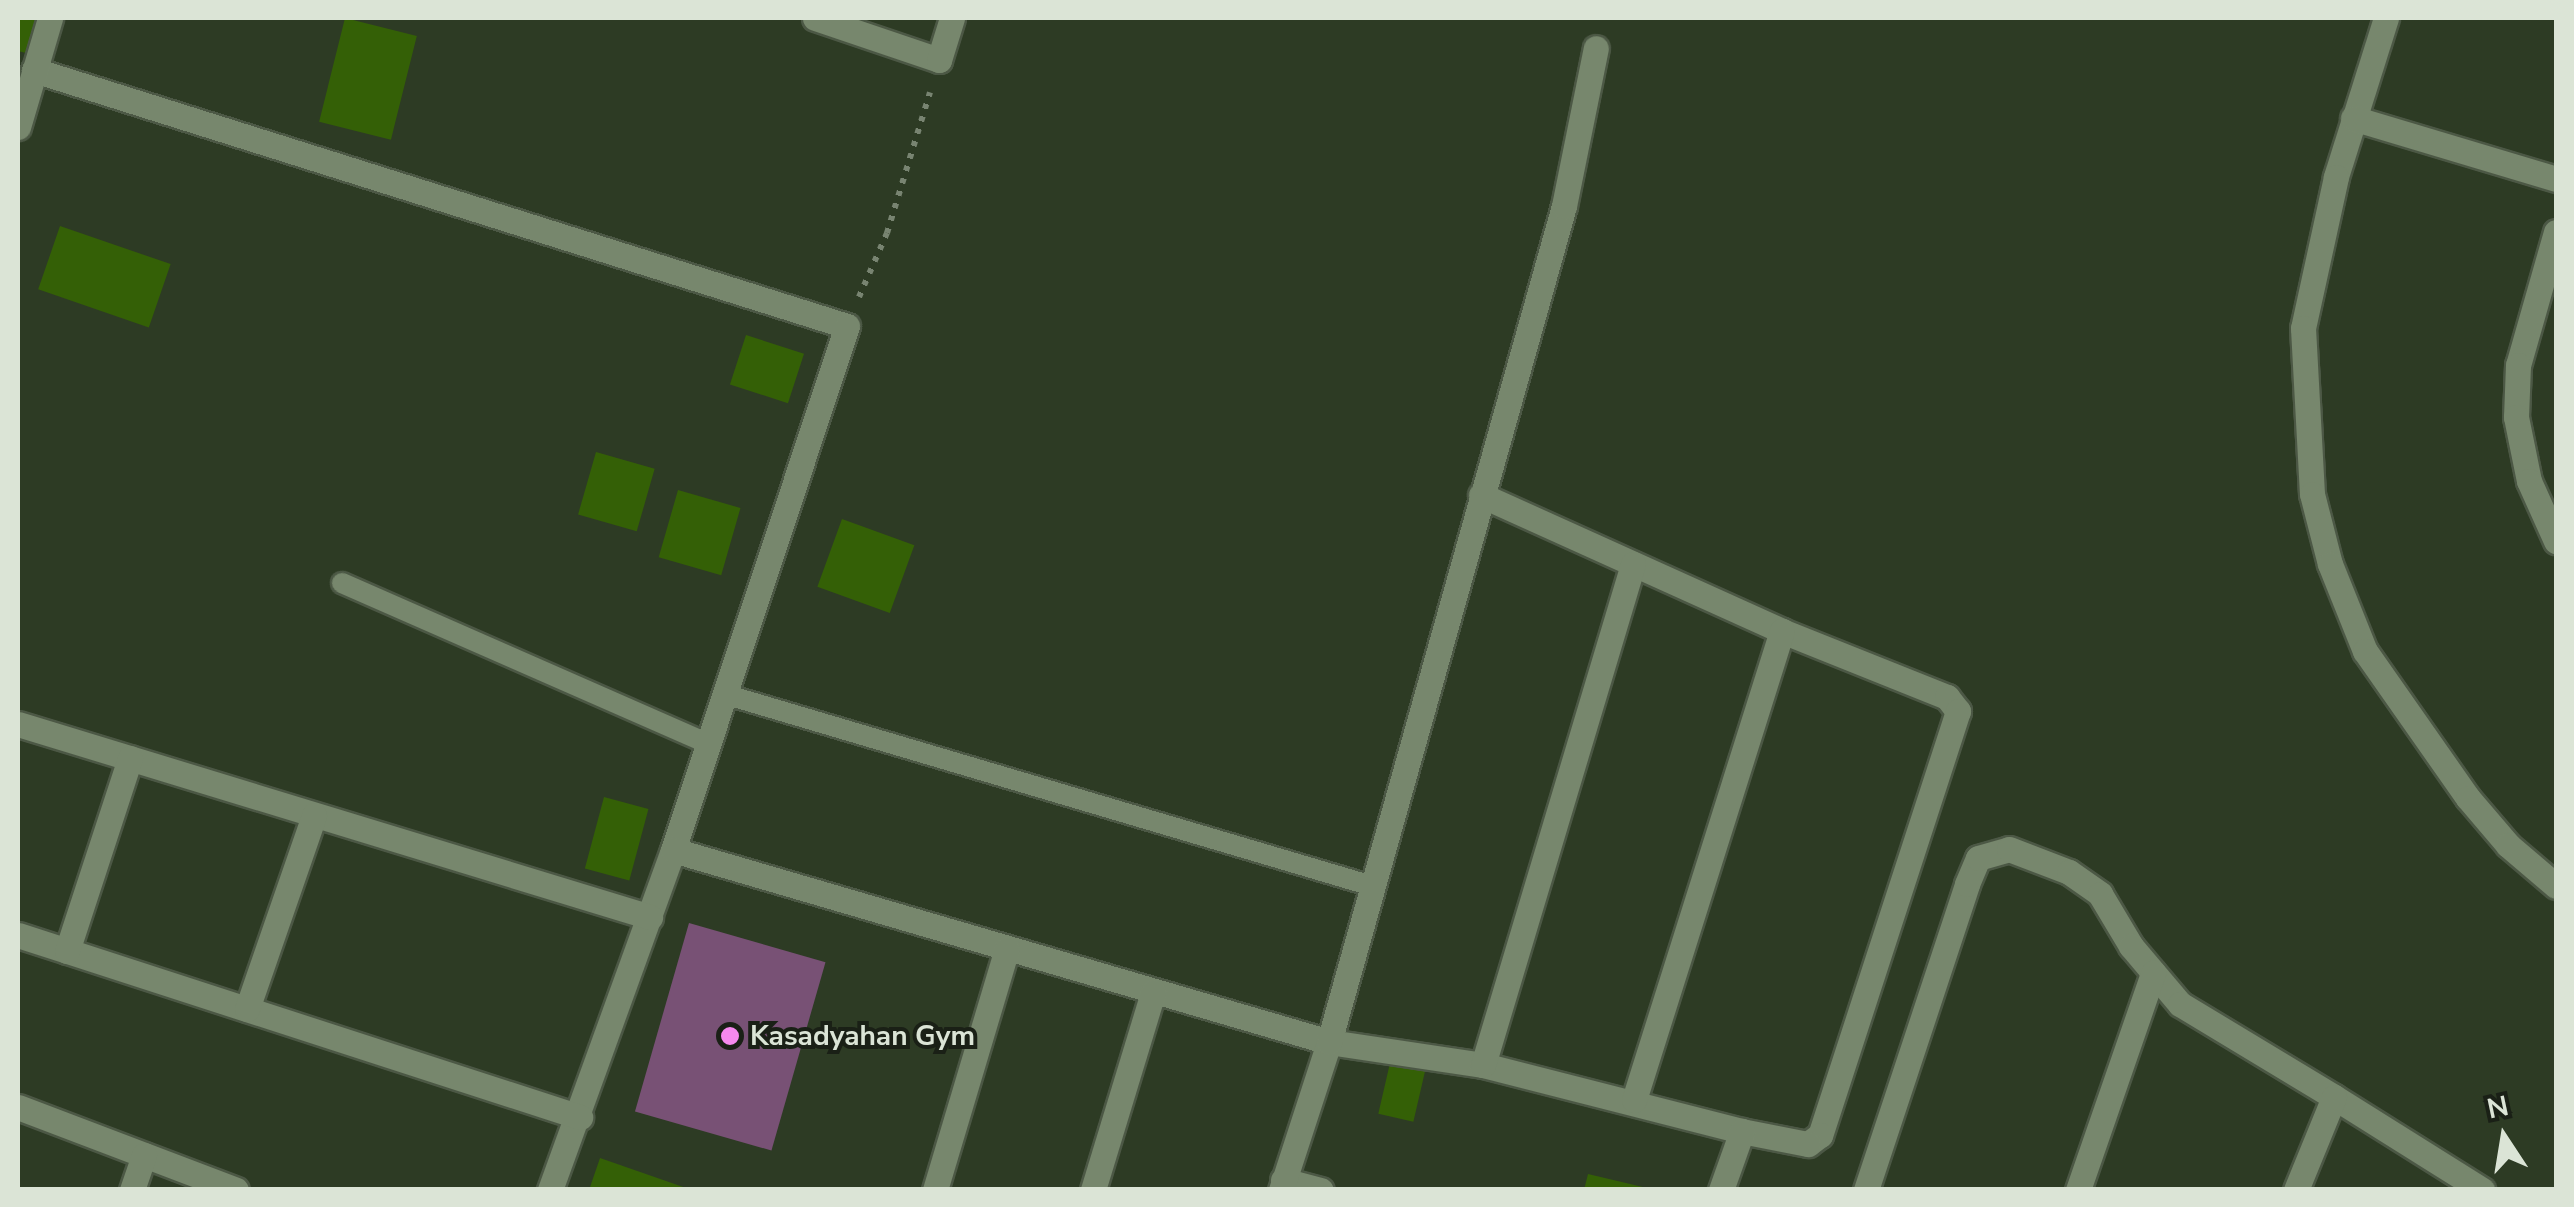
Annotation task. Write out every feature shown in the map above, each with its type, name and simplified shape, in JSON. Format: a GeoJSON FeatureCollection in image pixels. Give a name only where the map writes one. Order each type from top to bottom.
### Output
{"type":"FeatureCollection","features":[{"type":"Feature","properties":{"kind":"street"},"geometry":{"type":"LineString","coordinates":[[18,127],[50,18]]}},
{"type":"Feature","properties":{"kind":"street"},"geometry":{"type":"LineString","coordinates":[[815,18],[939,60],[952,18]]}},
{"type":"Feature","properties":{"kind":"street"},"geometry":{"type":"LineString","coordinates":[[2386,18],[2353,118],[2303,328],[2308,456],[2325,546],[2365,651],[2411,724],[2508,845],[2556,886]]}},
{"type":"Feature","properties":{"kind":"street"},"geometry":{"type":"LineString","coordinates":[[1321,1190],[1282,1185],[1329,1042],[1369,885],[1564,206],[1596,48]]}},
{"type":"Feature","properties":{"kind":"street"},"geometry":{"type":"LineString","coordinates":[[34,70],[846,326],[705,742],[674,850],[580,1117],[550,1190]]}},
{"type":"Feature","properties":{"kind":"street"},"geometry":{"type":"LineString","coordinates":[[2353,118],[2556,179]]}},
{"type":"Feature","properties":{"kind":"street"},"geometry":{"type":"LineString","coordinates":[[2556,232],[2518,365],[2516,417],[2529,481],[2556,541]]}},
{"type":"Feature","properties":{"kind":"street"},"geometry":{"type":"LineString","coordinates":[[674,850],[1329,1042],[1483,1066],[1808,1144],[1820,1136],[1958,712],[1947,697],[1782,631],[1481,495]]}},
{"type":"Feature","properties":{"kind":"street"},"geometry":{"type":"LineString","coordinates":[[1483,1066],[1633,564]]}},
{"type":"Feature","properties":{"kind":"street"},"geometry":{"type":"LineString","coordinates":[[1634,1100],[1782,631]]}},
{"type":"Feature","properties":{"kind":"street"},"geometry":{"type":"LineString","coordinates":[[18,724],[650,917]]}},
{"type":"Feature","properties":{"kind":"street"},"geometry":{"type":"LineString","coordinates":[[68,951],[130,758]]}},
{"type":"Feature","properties":{"kind":"street"},"geometry":{"type":"LineString","coordinates":[[247,1009],[314,815]]}},
{"type":"Feature","properties":{"kind":"street"},"geometry":{"type":"LineString","coordinates":[[1866,1190],[1978,858],[2008,849],[2069,872],[2100,894],[2180,1004],[2482,1190]]}},
{"type":"Feature","properties":{"kind":"street"},"geometry":{"type":"LineString","coordinates":[[18,935],[580,1117]]}},
{"type":"Feature","properties":{"kind":"street"},"geometry":{"type":"LineString","coordinates":[[935,1190],[1007,949]]}},
{"type":"Feature","properties":{"kind":"street"},"geometry":{"type":"LineString","coordinates":[[2078,1190],[2154,973]]}},
{"type":"Feature","properties":{"kind":"street"},"geometry":{"type":"LineString","coordinates":[[1093,1190],[1153,992]]}},
{"type":"Feature","properties":{"kind":"street"},"geometry":{"type":"LineString","coordinates":[[2296,1190],[2334,1098]]}},
{"type":"Feature","properties":{"kind":"street"},"geometry":{"type":"LineString","coordinates":[[18,1107],[236,1190]]}},
{"type":"Feature","properties":{"kind":"street"},"geometry":{"type":"LineString","coordinates":[[1722,1190],[1742,1131]]}},
{"type":"Feature","properties":{"kind":"street"},"geometry":{"type":"LineString","coordinates":[[132,1190],[144,1155]]}},
{"type":"Feature","properties":{"kind":"lane"},"geometry":{"type":"LineString","coordinates":[[342,583],[705,742]]}},
{"type":"Feature","properties":{"kind":"lane"},"geometry":{"type":"LineString","coordinates":[[724,694],[1369,885]]}},
{"type":"Feature","properties":{"kind":"path"},"geometry":{"type":"LineString","coordinates":[[846,326],[887,233],[939,60]]}},
{"type":"Feature","properties":{"kind":"shaded area","name":"Kasadyahan Gym"},"geometry":{"type":"Polygon","coordinates":[[[689,923],[825,962],[771,1151],[635,1111],[689,923]]]}},
{"type":"Feature","properties":{"kind":"building"},"geometry":{"type":"Polygon","coordinates":[[[18,18],[41,18],[30,54],[18,51],[18,18]]]}},
{"type":"Feature","properties":{"kind":"building"},"geometry":{"type":"Polygon","coordinates":[[[345,18],[417,36],[391,140],[319,122],[345,18]]]}},
{"type":"Feature","properties":{"kind":"building"},"geometry":{"type":"Polygon","coordinates":[[[60,226],[171,264],[149,327],[38,289],[60,226]]]}},
{"type":"Feature","properties":{"kind":"building"},"geometry":{"type":"Polygon","coordinates":[[[746,335],[804,354],[788,403],[730,384],[746,335]]]}},
{"type":"Feature","properties":{"kind":"building"},"geometry":{"type":"Polygon","coordinates":[[[596,452],[655,469],[637,531],[578,514],[596,452]]]}},
{"type":"Feature","properties":{"kind":"building"},"geometry":{"type":"Polygon","coordinates":[[[678,490],[740,508],[721,575],[659,557],[678,490]]]}},
{"type":"Feature","properties":{"kind":"building"},"geometry":{"type":"Polygon","coordinates":[[[842,519],[914,545],[890,613],[817,587],[842,519]]]}},
{"type":"Feature","properties":{"kind":"building"},"geometry":{"type":"Polygon","coordinates":[[[604,797],[648,809],[629,880],[585,868],[604,797]]]}},
{"type":"Feature","properties":{"kind":"building"},"geometry":{"type":"Polygon","coordinates":[[[1390,1063],[1425,1071],[1413,1122],[1378,1114],[1390,1063]]]}},
{"type":"Feature","properties":{"kind":"building"},"geometry":{"type":"Polygon","coordinates":[[[600,1158],[689,1189],[689,1190],[589,1190],[600,1158]]]}},
{"type":"Feature","properties":{"kind":"building"},"geometry":{"type":"Polygon","coordinates":[[[1588,1174],[1647,1188],[1647,1190],[1584,1190],[1588,1174]]]}},
{"type":"Feature","properties":{"kind":"place","name":"Kasadyahan Gym"},"geometry":{"type":"Point","coordinates":[730,1036]}}]}
